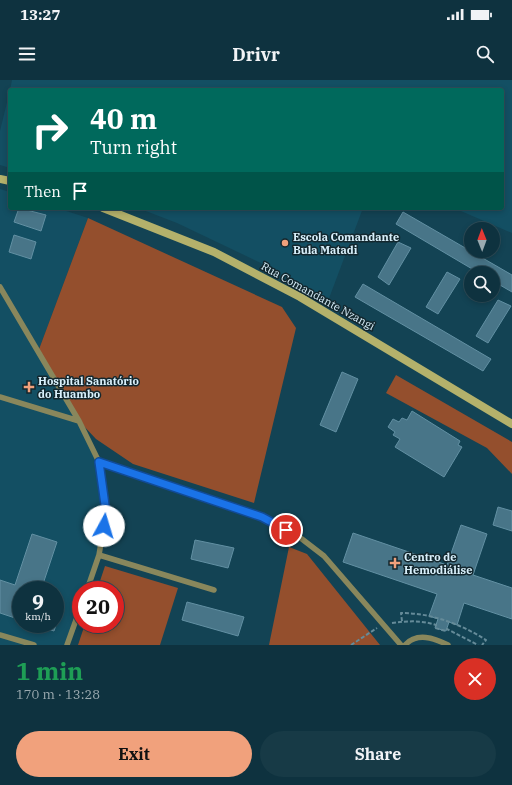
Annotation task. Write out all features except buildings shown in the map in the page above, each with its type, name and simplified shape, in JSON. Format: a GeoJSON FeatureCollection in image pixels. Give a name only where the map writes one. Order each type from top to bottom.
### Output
{"type":"FeatureCollection","features":[{"type":"Feature","properties":{"kind":"street","name":"Rua Comandante Nzangi"},"geometry":{"type":"LineString","coordinates":[[109,210],[214,252],[300,297],[512,424]]}},
{"type":"Feature","properties":{"kind":"lane"},"geometry":{"type":"LineString","coordinates":[[0,287],[78,421],[99,462],[106,512],[99,555],[90,581]]}},
{"type":"Feature","properties":{"kind":"lane"},"geometry":{"type":"LineString","coordinates":[[0,397],[78,421]]}},
{"type":"Feature","properties":{"kind":"lane"},"geometry":{"type":"LineString","coordinates":[[99,462],[262,517],[298,536],[324,556],[401,645]]}},
{"type":"Feature","properties":{"kind":"lane"},"geometry":{"type":"LineString","coordinates":[[99,555],[214,590]]}},
{"type":"Feature","properties":{"kind":"lane"},"geometry":{"type":"LineString","coordinates":[[67,645],[72,631]]}},
{"type":"Feature","properties":{"kind":"lane"},"geometry":{"type":"LineString","coordinates":[[0,635],[34,645]]}},
{"type":"Feature","properties":{"kind":"lane"},"geometry":{"type":"LineString","coordinates":[[405,645],[409,640],[419,637],[432,638],[448,645]]}},
{"type":"Feature","properties":{"kind":"path"},"geometry":{"type":"LineString","coordinates":[[478,645],[447,628],[446,631],[435,628],[436,625],[431,623],[402,621],[401,613],[416,613],[429,616],[464,628],[486,640],[482,645]]}},
{"type":"Feature","properties":{"kind":"path"},"geometry":{"type":"LineString","coordinates":[[351,645],[383,624]]}},
{"type":"Feature","properties":{"kind":"shaded area"},"geometry":{"type":"Polygon","coordinates":[[[12,80],[512,80],[512,233],[500,228],[500,222],[486,222],[459,210],[504,210],[504,88],[10,88],[12,80]]]}},
{"type":"Feature","properties":{"kind":"shaded area"},"geometry":{"type":"Polygon","coordinates":[[[8,98],[8,167],[0,165],[0,131],[8,98]]]}},
{"type":"Feature","properties":{"kind":"shaded area","name":"Hospital Sanatório do Huambo"},"geometry":{"type":"Polygon","coordinates":[[[0,189],[8,191],[8,210],[63,210],[88,218],[38,352],[99,462],[106,512],[99,555],[90,581],[72,581],[72,631],[67,645],[0,645],[0,189]]]}},
{"type":"Feature","properties":{"kind":"shaded area","name":"Escola Comandante Bula Matadi"},"geometry":{"type":"Polygon","coordinates":[[[143,210],[362,210],[328,301],[263,264],[177,223],[143,210]]]}},
{"type":"Feature","properties":{"kind":"shaded area"},"geometry":{"type":"Polygon","coordinates":[[[88,218],[282,307],[296,328],[254,503],[133,464],[96,439],[79,421],[38,352],[88,218]]]}},
{"type":"Feature","properties":{"kind":"shaded area"},"geometry":{"type":"Polygon","coordinates":[[[396,375],[512,442],[512,474],[487,448],[386,393],[396,375]]]}},
{"type":"Feature","properties":{"kind":"shaded area"},"geometry":{"type":"Polygon","coordinates":[[[289,547],[307,554],[380,645],[269,645],[289,547]]]}},
{"type":"Feature","properties":{"kind":"shaded area"},"geometry":{"type":"Polygon","coordinates":[[[105,566],[178,588],[160,645],[78,645],[82,633],[124,633],[124,581],[100,581],[105,566]]]}},
{"type":"Feature","properties":{"kind":"place","name":"Escola Comandante Bula Matadi"},"geometry":{"type":"Point","coordinates":[285,243]}},
{"type":"Feature","properties":{"kind":"place","name":"Hospital Sanatório do Huambo"},"geometry":{"type":"Point","coordinates":[29,387]}},
{"type":"Feature","properties":{"kind":"place","name":"Centro de Hemodiálise"},"geometry":{"type":"Point","coordinates":[395,563]}},
{"type":"Feature","properties":{"kind":"route"},"geometry":{"type":"LineString","coordinates":[[104,526],[106,512],[104,487],[99,462],[262,517],[286,530]]}}]}
